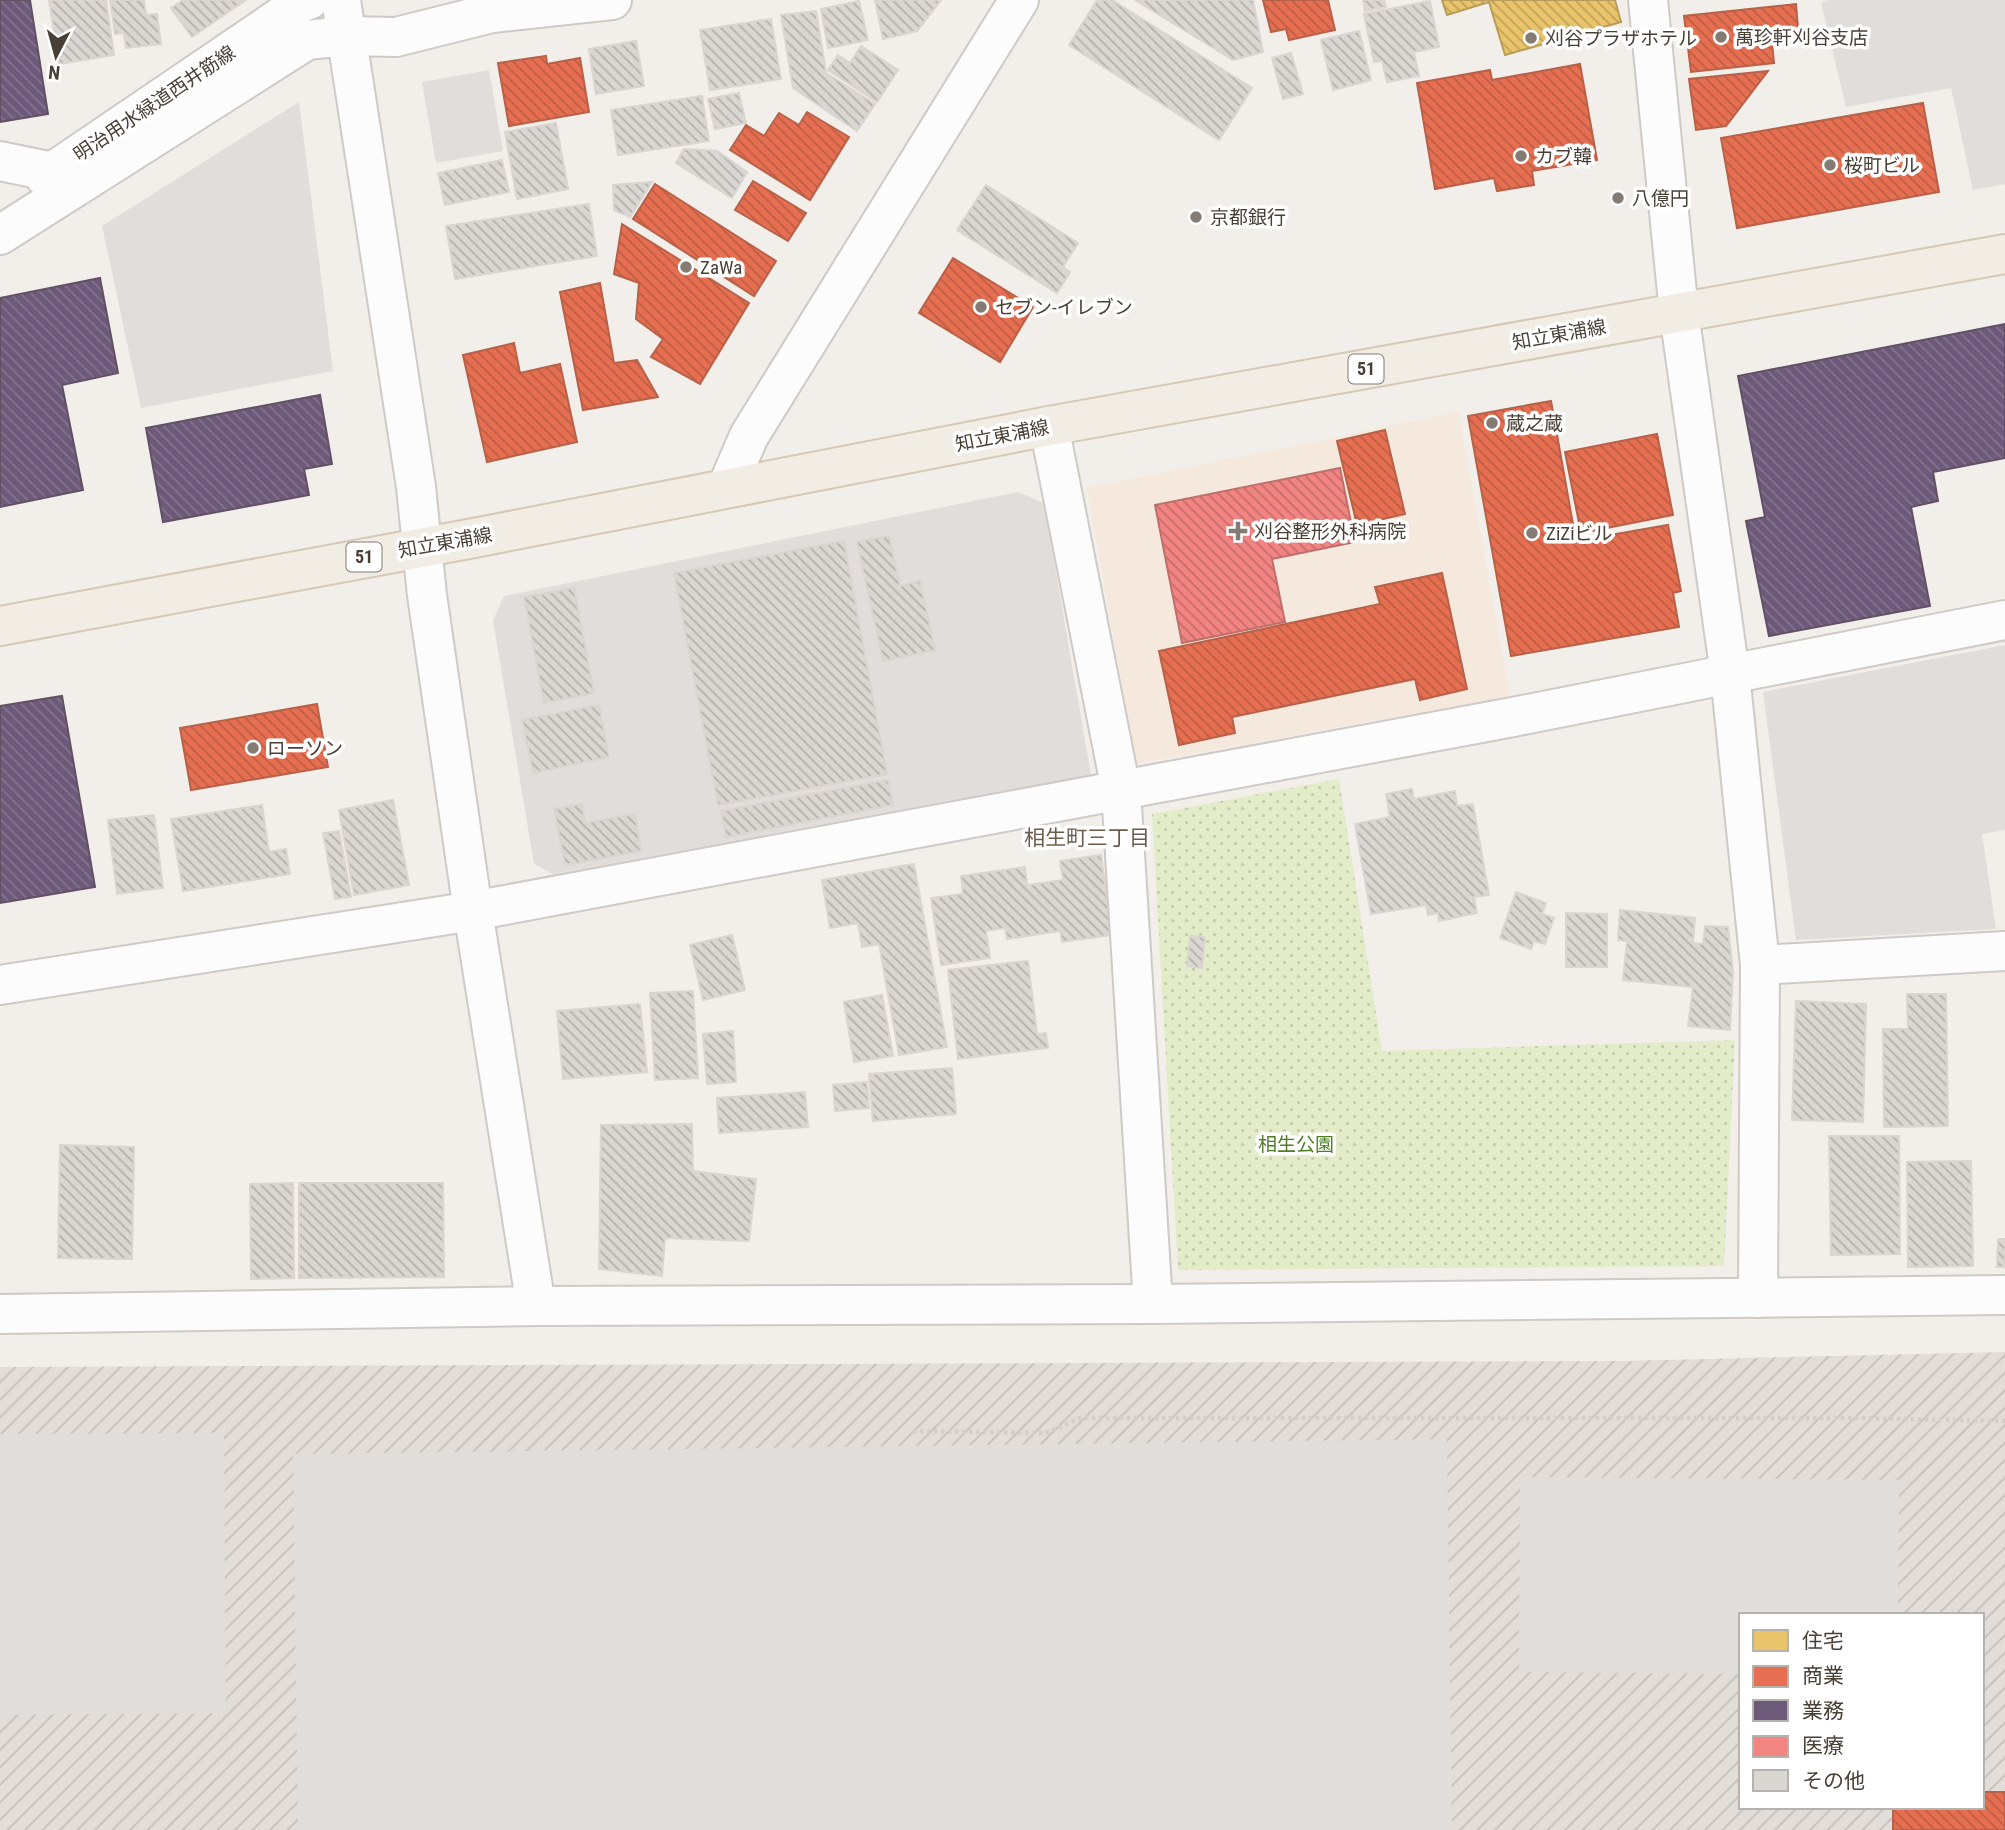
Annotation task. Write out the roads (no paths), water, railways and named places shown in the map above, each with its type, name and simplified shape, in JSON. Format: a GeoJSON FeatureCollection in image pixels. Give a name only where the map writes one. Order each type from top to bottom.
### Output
{"type":"FeatureCollection","features":[{"type":"Feature","properties":{"kind":"main road","name":"知立東浦線"},"geometry":{"type":"LineString","coordinates":[[0,626],[1049,426],[2005,254]]}},
{"type":"Feature","properties":{"kind":"street","name":"明治用水緑道西井筋線"},"geometry":{"type":"LineString","coordinates":[[0,209],[71,176],[304,1],[309,0]]}},
{"type":"Feature","properties":{"kind":"street"},"geometry":{"type":"LineString","coordinates":[[344,18],[396,37],[492,13],[611,0]]}},
{"type":"Feature","properties":{"kind":"street"},"geometry":{"type":"LineString","coordinates":[[727,487],[749,436],[1019,0]]}},
{"type":"Feature","properties":{"kind":"street"},"geometry":{"type":"LineString","coordinates":[[1648,0],[1679,313],[1730,674],[1760,965],[1758,1298]]}},
{"type":"Feature","properties":{"kind":"street"},"geometry":{"type":"LineString","coordinates":[[0,235],[71,176],[344,18]]}},
{"type":"Feature","properties":{"kind":"street"},"geometry":{"type":"LineString","coordinates":[[344,18],[416,487],[421,546],[473,911],[536,1306]]}},
{"type":"Feature","properties":{"kind":"street"},"geometry":{"type":"LineString","coordinates":[[0,161],[71,176]]}},
{"type":"Feature","properties":{"kind":"street"},"geometry":{"type":"LineString","coordinates":[[1049,426],[1121,790],[1153,1304]]}},
{"type":"Feature","properties":{"kind":"street"},"geometry":{"type":"LineString","coordinates":[[0,985],[473,911],[2005,620]]}},
{"type":"Feature","properties":{"kind":"street"},"geometry":{"type":"LineString","coordinates":[[1760,965],[2005,951]]}},
{"type":"Feature","properties":{"kind":"street"},"geometry":{"type":"LineString","coordinates":[[0,1314],[536,1306],[1153,1304],[2005,1295]]}},
{"type":"Feature","properties":{"kind":"place","name":"萬珍軒刈谷支店"},"geometry":{"type":"Point","coordinates":[1721,37]}},
{"type":"Feature","properties":{"kind":"place","name":"刈谷プラザホテル"},"geometry":{"type":"Point","coordinates":[1531,38]}},
{"type":"Feature","properties":{"kind":"place","name":"カブ韓"},"geometry":{"type":"Point","coordinates":[1521,156]}},
{"type":"Feature","properties":{"kind":"place","name":"桜町ビル"},"geometry":{"type":"Point","coordinates":[1830,165]}},
{"type":"Feature","properties":{"kind":"place","name":"八億円"},"geometry":{"type":"Point","coordinates":[1618,198]}},
{"type":"Feature","properties":{"kind":"place","name":"京都銀行"},"geometry":{"type":"Point","coordinates":[1196,217]}},
{"type":"Feature","properties":{"kind":"place","name":"ZaWa"},"geometry":{"type":"Point","coordinates":[686,267]}},
{"type":"Feature","properties":{"kind":"place","name":"セブン-イレブン"},"geometry":{"type":"Point","coordinates":[981,307]}},
{"type":"Feature","properties":{"kind":"place","name":"蔵之蔵"},"geometry":{"type":"Point","coordinates":[1492,423]}},
{"type":"Feature","properties":{"kind":"place","name":"刈谷整形外科病院"},"geometry":{"type":"Point","coordinates":[1238,531]}},
{"type":"Feature","properties":{"kind":"place","name":"ZiZiビル"},"geometry":{"type":"Point","coordinates":[1532,533]}},
{"type":"Feature","properties":{"kind":"place","name":"ローソン"},"geometry":{"type":"Point","coordinates":[253,748]}},
{"type":"Feature","properties":{"kind":"district","name":"相生町三丁目"},"geometry":{"type":"Point","coordinates":[1087,838]}},
{"type":"Feature","properties":{"kind":"park label","name":"相生公園"},"geometry":{"type":"Point","coordinates":[1296,1144]}}]}
